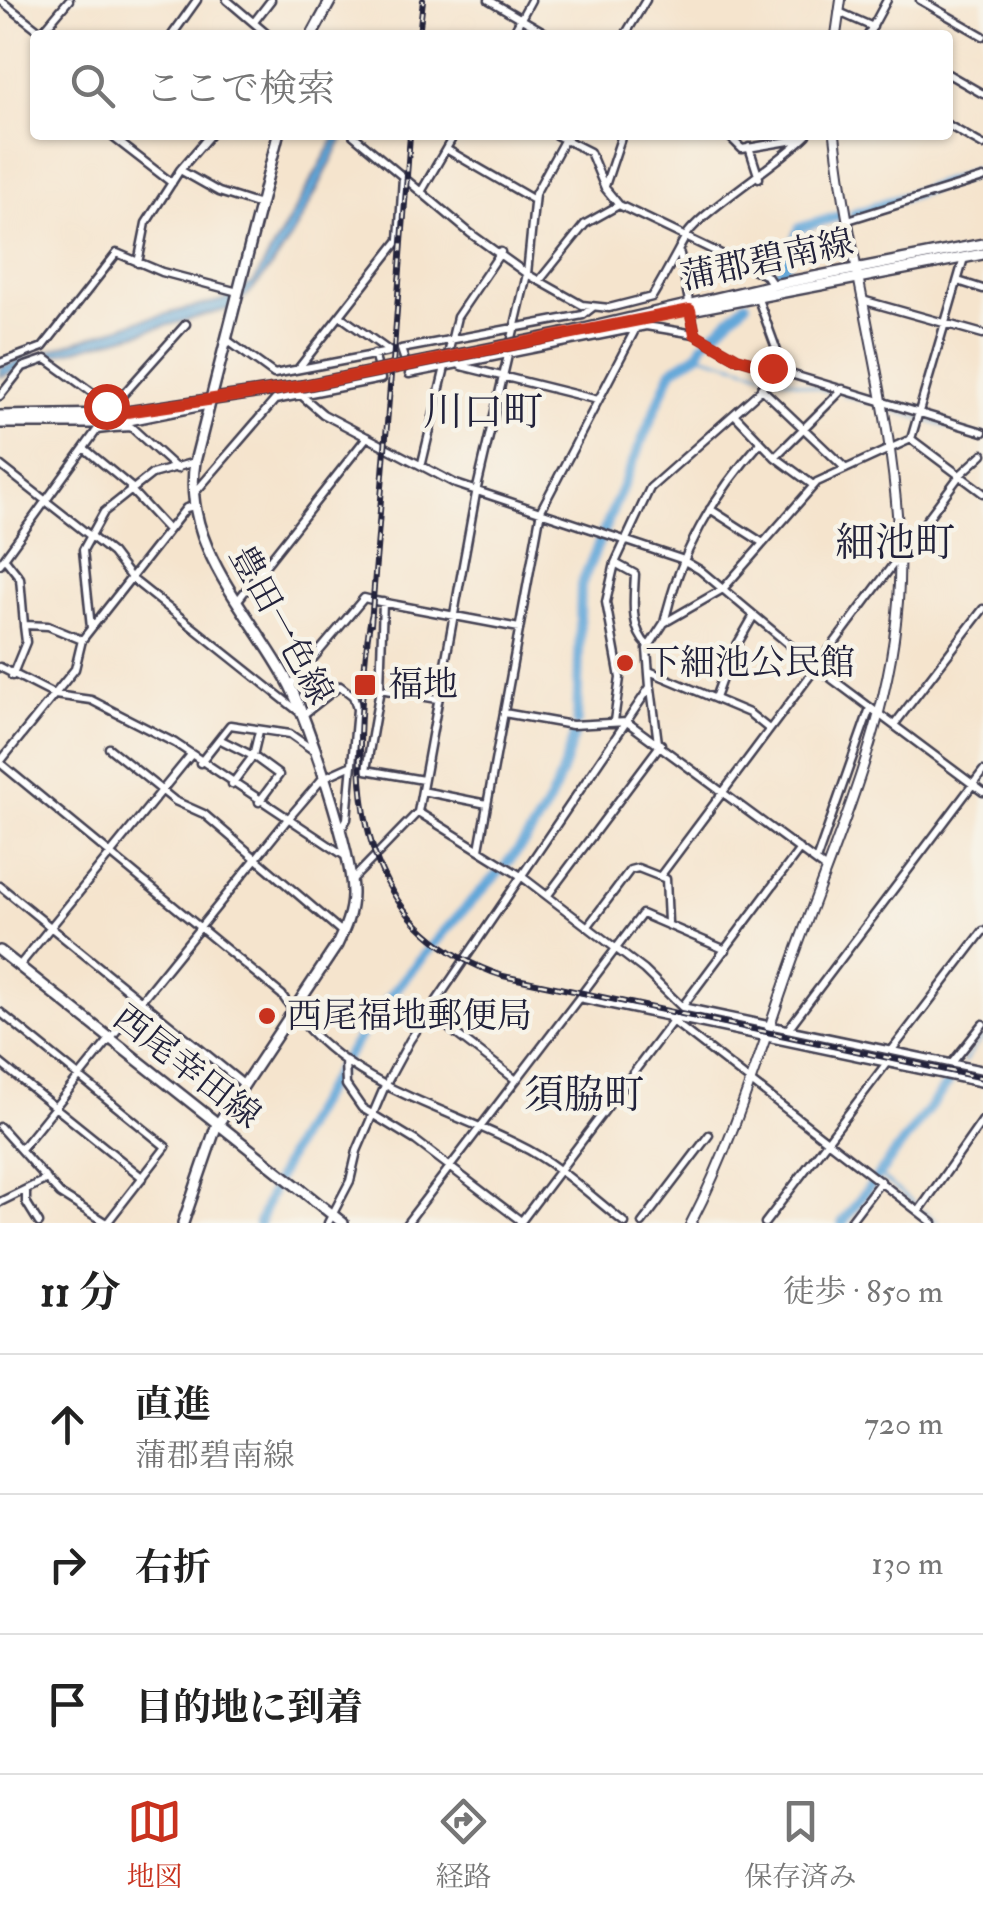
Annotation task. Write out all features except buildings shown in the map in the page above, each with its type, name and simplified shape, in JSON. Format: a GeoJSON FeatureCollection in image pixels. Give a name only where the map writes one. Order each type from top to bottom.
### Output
{"type":"FeatureCollection","features":[{"type":"Feature","properties":{"kind":"main road"},"geometry":{"type":"LineString","coordinates":[[315,30],[331,0]]}},
{"type":"Feature","properties":{"kind":"main road","name":"豊田一色線"},"geometry":{"type":"LineString","coordinates":[[183,1223],[216,1127],[350,918],[351,881],[303,714],[208,550],[193,500],[194,462],[277,140]]}},
{"type":"Feature","properties":{"kind":"main road","name":"蒲郡碧南線"},"geometry":{"type":"LineString","coordinates":[[0,423],[113,418],[196,409],[210,402],[302,390],[690,308],[758,298],[983,244]]}},
{"type":"Feature","properties":{"kind":"main road","name":"蒲郡碧南線"},"geometry":{"type":"LineString","coordinates":[[690,308],[773,285],[983,254]]}},
{"type":"Feature","properties":{"kind":"main road","name":"蒲郡碧南線"},"geometry":{"type":"LineString","coordinates":[[0,416],[113,418]]}},
{"type":"Feature","properties":{"kind":"main road","name":"西尾幸田線"},"geometry":{"type":"LineString","coordinates":[[0,951],[330,1219],[343,1223]]}},
{"type":"Feature","properties":{"kind":"street"},"geometry":{"type":"LineString","coordinates":[[0,0],[39,30]]}},
{"type":"Feature","properties":{"kind":"street"},"geometry":{"type":"LineString","coordinates":[[47,30],[69,0]]}},
{"type":"Feature","properties":{"kind":"street"},"geometry":{"type":"LineString","coordinates":[[176,30],[198,0]]}},
{"type":"Feature","properties":{"kind":"street"},"geometry":{"type":"LineString","coordinates":[[227,0],[263,30]]}},
{"type":"Feature","properties":{"kind":"street"},"geometry":{"type":"LineString","coordinates":[[254,22],[271,0]]}},
{"type":"Feature","properties":{"kind":"street"},"geometry":{"type":"LineString","coordinates":[[489,0],[541,30]]}},
{"type":"Feature","properties":{"kind":"street"},"geometry":{"type":"LineString","coordinates":[[515,30],[532,0]]}},
{"type":"Feature","properties":{"kind":"street"},"geometry":{"type":"LineString","coordinates":[[629,30],[646,0]]}},
{"type":"Feature","properties":{"kind":"street"},"geometry":{"type":"LineString","coordinates":[[837,30],[841,0]]}},
{"type":"Feature","properties":{"kind":"street"},"geometry":{"type":"LineString","coordinates":[[874,30],[887,0]]}},
{"type":"Feature","properties":{"kind":"street"},"geometry":{"type":"LineString","coordinates":[[920,0],[983,36]]}},
{"type":"Feature","properties":{"kind":"street"},"geometry":{"type":"LineString","coordinates":[[839,12],[870,30]]}},
{"type":"Feature","properties":{"kind":"street"},"geometry":{"type":"LineString","coordinates":[[953,77],[983,94]]}},
{"type":"Feature","properties":{"kind":"street"},"geometry":{"type":"LineString","coordinates":[[953,129],[983,144]]}},
{"type":"Feature","properties":{"kind":"street"},"geometry":{"type":"LineString","coordinates":[[116,140],[172,183]]}},
{"type":"Feature","properties":{"kind":"street"},"geometry":{"type":"LineString","coordinates":[[138,264],[146,222],[180,170],[206,140]]}},
{"type":"Feature","properties":{"kind":"street"},"geometry":{"type":"LineString","coordinates":[[359,140],[526,274],[592,308]]}},
{"type":"Feature","properties":{"kind":"street"},"geometry":{"type":"LineString","coordinates":[[421,192],[451,140]]}},
{"type":"Feature","properties":{"kind":"street"},"geometry":{"type":"LineString","coordinates":[[351,881],[418,812],[478,488],[526,274],[535,201],[560,140]]}},
{"type":"Feature","properties":{"kind":"street"},"geometry":{"type":"LineString","coordinates":[[569,140],[590,152],[605,188],[619,204],[767,276],[773,285]]}},
{"type":"Feature","properties":{"kind":"street"},"geometry":{"type":"LineString","coordinates":[[605,188],[620,140]]}},
{"type":"Feature","properties":{"kind":"street"},"geometry":{"type":"LineString","coordinates":[[732,140],[738,148],[788,140]]}},
{"type":"Feature","properties":{"kind":"street"},"geometry":{"type":"LineString","coordinates":[[405,361],[401,349],[652,298],[680,254],[687,234],[802,140]]}},
{"type":"Feature","properties":{"kind":"street"},"geometry":{"type":"LineString","coordinates":[[691,1223],[750,1082],[880,716],[894,650],[899,556],[888,450],[836,140]]}},
{"type":"Feature","properties":{"kind":"street"},"geometry":{"type":"LineString","coordinates":[[749,147],[759,178]]}},
{"type":"Feature","properties":{"kind":"street"},"geometry":{"type":"LineString","coordinates":[[446,149],[535,201]]}},
{"type":"Feature","properties":{"kind":"street"},"geometry":{"type":"LineString","coordinates":[[180,170],[219,192],[260,205]]}},
{"type":"Feature","properties":{"kind":"street"},"geometry":{"type":"LineString","coordinates":[[298,369],[400,240],[404,177]]}},
{"type":"Feature","properties":{"kind":"street"},"geometry":{"type":"LineString","coordinates":[[848,220],[983,178]]}},
{"type":"Feature","properties":{"kind":"street"},"geometry":{"type":"LineString","coordinates":[[540,280],[585,224],[619,204]]}},
{"type":"Feature","properties":{"kind":"street"},"geometry":{"type":"LineString","coordinates":[[422,463],[457,317],[500,252]]}},
{"type":"Feature","properties":{"kind":"street"},"geometry":{"type":"LineString","coordinates":[[0,363],[44,346],[117,253],[138,264],[238,292]]}},
{"type":"Feature","properties":{"kind":"street"},"geometry":{"type":"LineString","coordinates":[[680,254],[695,334]]}},
{"type":"Feature","properties":{"kind":"street"},"geometry":{"type":"LineString","coordinates":[[664,623],[723,589],[813,485],[911,438],[964,258]]}},
{"type":"Feature","properties":{"kind":"street"},"geometry":{"type":"LineString","coordinates":[[958,281],[983,289]]}},
{"type":"Feature","properties":{"kind":"street"},"geometry":{"type":"LineString","coordinates":[[614,721],[620,678],[606,602],[623,541],[650,488],[736,416],[762,388],[777,351],[758,298]]}},
{"type":"Feature","properties":{"kind":"street"},"geometry":{"type":"LineString","coordinates":[[862,300],[983,334]]}},
{"type":"Feature","properties":{"kind":"street"},"geometry":{"type":"LineString","coordinates":[[228,340],[274,374],[389,352],[389,348],[380,347],[340,316]]}},
{"type":"Feature","properties":{"kind":"street"},"geometry":{"type":"LineString","coordinates":[[12,676],[26,642],[20,578],[2,562],[97,430],[113,418],[186,324]]}},
{"type":"Feature","properties":{"kind":"street"},"geometry":{"type":"LineString","coordinates":[[409,374],[646,326],[695,334],[770,372],[983,432]]}},
{"type":"Feature","properties":{"kind":"street"},"geometry":{"type":"LineString","coordinates":[[479,849],[541,510],[636,329]]}},
{"type":"Feature","properties":{"kind":"street"},"geometry":{"type":"LineString","coordinates":[[374,354],[381,379],[302,390],[275,400],[91,628],[82,640],[75,669],[0,762],[282,994],[292,1010],[346,1060],[384,1088],[524,1147],[625,1223]]}},
{"type":"Feature","properties":{"kind":"street"},"geometry":{"type":"LineString","coordinates":[[0,396],[23,367],[46,358],[177,469]]}},
{"type":"Feature","properties":{"kind":"street"},"geometry":{"type":"LineString","coordinates":[[455,364],[598,400]]}},
{"type":"Feature","properties":{"kind":"street"},"geometry":{"type":"LineString","coordinates":[[762,388],[846,469]]}},
{"type":"Feature","properties":{"kind":"street"},"geometry":{"type":"LineString","coordinates":[[302,390],[323,414],[456,484],[478,488],[681,559],[816,667],[983,792]]}},
{"type":"Feature","properties":{"kind":"street"},"geometry":{"type":"LineString","coordinates":[[776,457],[800,428],[840,392]]}},
{"type":"Feature","properties":{"kind":"street"},"geometry":{"type":"LineString","coordinates":[[736,416],[760,443],[813,485]]}},
{"type":"Feature","properties":{"kind":"street"},"geometry":{"type":"LineString","coordinates":[[238,600],[367,436]]}},
{"type":"Feature","properties":{"kind":"street"},"geometry":{"type":"LineString","coordinates":[[911,438],[983,492]]}},
{"type":"Feature","properties":{"kind":"street"},"geometry":{"type":"LineString","coordinates":[[547,896],[660,744],[650,688],[648,646],[664,623],[681,559],[710,508],[760,443]]}},
{"type":"Feature","properties":{"kind":"street"},"geometry":{"type":"LineString","coordinates":[[84,448],[130,488],[168,530]]}},
{"type":"Feature","properties":{"kind":"street"},"geometry":{"type":"LineString","coordinates":[[661,874],[960,475],[983,454]]}},
{"type":"Feature","properties":{"kind":"street"},"geometry":{"type":"LineString","coordinates":[[91,628],[83,550],[104,512],[152,474],[194,462]]}},
{"type":"Feature","properties":{"kind":"street"},"geometry":{"type":"LineString","coordinates":[[0,465],[112,553],[131,578],[303,714],[340,686],[353,696],[359,768]]}},
{"type":"Feature","properties":{"kind":"street"},"geometry":{"type":"LineString","coordinates":[[710,508],[763,543]]}},
{"type":"Feature","properties":{"kind":"street"},"geometry":{"type":"LineString","coordinates":[[616,563],[635,574],[634,613],[638,635],[648,646]]}},
{"type":"Feature","properties":{"kind":"street"},"geometry":{"type":"LineString","coordinates":[[290,686],[364,598],[519,628]]}},
{"type":"Feature","properties":{"kind":"street"},"geometry":{"type":"LineString","coordinates":[[339,832],[347,818],[380,688],[376,601]]}},
{"type":"Feature","properties":{"kind":"street"},"geometry":{"type":"LineString","coordinates":[[894,725],[983,609]]}},
{"type":"Feature","properties":{"kind":"street"},"geometry":{"type":"LineString","coordinates":[[715,698],[730,658],[753,616]]}},
{"type":"Feature","properties":{"kind":"street"},"geometry":{"type":"LineString","coordinates":[[24,625],[48,626],[82,640]]}},
{"type":"Feature","properties":{"kind":"street"},"geometry":{"type":"LineString","coordinates":[[0,667],[55,695],[91,700],[175,743],[344,856]]}},
{"type":"Feature","properties":{"kind":"street"},"geometry":{"type":"LineString","coordinates":[[649,671],[749,713],[769,729]]}},
{"type":"Feature","properties":{"kind":"street"},"geometry":{"type":"LineString","coordinates":[[380,688],[436,699]]}},
{"type":"Feature","properties":{"kind":"street"},"geometry":{"type":"LineString","coordinates":[[330,1219],[384,1088],[429,1013],[650,688]]}},
{"type":"Feature","properties":{"kind":"street"},"geometry":{"type":"LineString","coordinates":[[816,862],[870,708]]}},
{"type":"Feature","properties":{"kind":"street"},"geometry":{"type":"LineString","coordinates":[[504,713],[572,725],[627,722],[826,868]]}},
{"type":"Feature","properties":{"kind":"street"},"geometry":{"type":"LineString","coordinates":[[200,762],[230,725],[290,734],[313,750]]}},
{"type":"Feature","properties":{"kind":"street"},"geometry":{"type":"LineString","coordinates":[[232,784],[253,756],[259,731]]}},
{"type":"Feature","properties":{"kind":"street"},"geometry":{"type":"LineString","coordinates":[[219,739],[279,775],[259,802]]}},
{"type":"Feature","properties":{"kind":"street"},"geometry":{"type":"LineString","coordinates":[[109,748],[162,790],[204,814],[343,933]]}},
{"type":"Feature","properties":{"kind":"street"},"geometry":{"type":"LineString","coordinates":[[19,966],[190,756]]}},
{"type":"Feature","properties":{"kind":"street"},"geometry":{"type":"LineString","coordinates":[[21,1150],[323,778],[359,768],[424,780]]}},
{"type":"Feature","properties":{"kind":"street"},"geometry":{"type":"LineString","coordinates":[[788,1029],[983,771]]}},
{"type":"Feature","properties":{"kind":"street"},"geometry":{"type":"LineString","coordinates":[[422,791],[487,804]]}},
{"type":"Feature","properties":{"kind":"street"},"geometry":{"type":"LineString","coordinates":[[418,812],[521,876],[617,949],[682,1007],[983,1070]]}},
{"type":"Feature","properties":{"kind":"street"},"geometry":{"type":"LineString","coordinates":[[682,1007],[800,849]]}},
{"type":"Feature","properties":{"kind":"street"},"geometry":{"type":"LineString","coordinates":[[588,926],[630,870],[661,874],[666,879],[668,922]]}},
{"type":"Feature","properties":{"kind":"street"},"geometry":{"type":"LineString","coordinates":[[0,886],[242,1083]]}},
{"type":"Feature","properties":{"kind":"street"},"geometry":{"type":"LineString","coordinates":[[584,992],[642,914],[726,950]]}},
{"type":"Feature","properties":{"kind":"street"},"geometry":{"type":"LineString","coordinates":[[892,1050],[983,931]]}},
{"type":"Feature","properties":{"kind":"street"},"geometry":{"type":"LineString","coordinates":[[407,1223],[580,998],[671,1021],[983,1083]]}},
{"type":"Feature","properties":{"kind":"street"},"geometry":{"type":"LineString","coordinates":[[0,1012],[166,1146],[106,1223],[60,1194],[0,1126]]}},
{"type":"Feature","properties":{"kind":"street"},"geometry":{"type":"LineString","coordinates":[[429,1013],[516,1080]]}},
{"type":"Feature","properties":{"kind":"street"},"geometry":{"type":"LineString","coordinates":[[346,1060],[346,1085],[373,1117],[450,1166],[520,1222],[671,1021]]}},
{"type":"Feature","properties":{"kind":"street"},"geometry":{"type":"LineString","coordinates":[[671,1021],[933,1223]]}},
{"type":"Feature","properties":{"kind":"street"},"geometry":{"type":"LineString","coordinates":[[952,1064],[983,1024]]}},
{"type":"Feature","properties":{"kind":"street"},"geometry":{"type":"LineString","coordinates":[[0,1063],[142,1178]]}},
{"type":"Feature","properties":{"kind":"street"},"geometry":{"type":"LineString","coordinates":[[765,1223],[886,1064]]}},
{"type":"Feature","properties":{"kind":"street"},"geometry":{"type":"LineString","coordinates":[[919,1210],[983,1120]]}},
{"type":"Feature","properties":{"kind":"street"},"geometry":{"type":"LineString","coordinates":[[642,1223],[709,1135]]}},
{"type":"Feature","properties":{"kind":"street"},"geometry":{"type":"LineString","coordinates":[[0,1202],[47,1179]]}},
{"type":"Feature","properties":{"kind":"street"},"geometry":{"type":"LineString","coordinates":[[849,1223],[881,1181]]}},
{"type":"Feature","properties":{"kind":"street"},"geometry":{"type":"LineString","coordinates":[[26,1190],[26,1202],[39,1223]]}},
{"type":"Feature","properties":{"kind":"water"},"geometry":{"type":"Polygon","coordinates":[[[334,140],[342,140],[283,251],[232,308],[52,356],[0,377],[1,367],[138,321],[223,300],[254,282],[334,140]]]}},
{"type":"Feature","properties":{"kind":"waterway"},"geometry":{"type":"LineString","coordinates":[[854,214],[983,170]]}},
{"type":"Feature","properties":{"kind":"waterway"},"geometry":{"type":"LineString","coordinates":[[773,277],[784,269],[799,228],[839,216]]}},
{"type":"Feature","properties":{"kind":"waterway"},"geometry":{"type":"LineString","coordinates":[[709,338],[746,303]]}},
{"type":"Feature","properties":{"kind":"waterway"},"geometry":{"type":"LineString","coordinates":[[577,722],[581,585],[672,370],[698,354],[703,344]]}},
{"type":"Feature","properties":{"kind":"waterway"},"geometry":{"type":"LineString","coordinates":[[698,354],[835,393]]}},
{"type":"Feature","properties":{"kind":"waterway"},"geometry":{"type":"LineString","coordinates":[[843,395],[870,403]]}},
{"type":"Feature","properties":{"kind":"waterway"},"geometry":{"type":"LineString","coordinates":[[887,408],[983,438]]}},
{"type":"Feature","properties":{"kind":"waterway"},"geometry":{"type":"LineString","coordinates":[[507,863],[549,802],[575,732]]}},
{"type":"Feature","properties":{"kind":"waterway"},"geometry":{"type":"LineString","coordinates":[[259,1223],[305,1124],[362,1033],[429,949],[502,869]]}},
{"type":"Feature","properties":{"kind":"waterway"},"geometry":{"type":"LineString","coordinates":[[964,1062],[983,1037]]}},
{"type":"Feature","properties":{"kind":"waterway"},"geometry":{"type":"LineString","coordinates":[[842,1223],[949,1082]]}},
{"type":"Feature","properties":{"kind":"waterway"},"geometry":{"type":"LineString","coordinates":[[879,1175],[918,1206]]}},
{"type":"Feature","properties":{"kind":"waterway"},"geometry":{"type":"LineString","coordinates":[[924,1211],[938,1223]]}},
{"type":"Feature","properties":{"kind":"tunnel"},"geometry":{"type":"LineString","coordinates":[[356,768],[363,769]]}},
{"type":"Feature","properties":{"kind":"railway"},"geometry":{"type":"LineString","coordinates":[[420,30],[423,0]]}},
{"type":"Feature","properties":{"kind":"railway"},"geometry":{"type":"LineString","coordinates":[[393,363],[410,140]]}},
{"type":"Feature","properties":{"kind":"railway"},"geometry":{"type":"LineString","coordinates":[[371,624],[391,374]]}},
{"type":"Feature","properties":{"kind":"railway"},"geometry":{"type":"LineString","coordinates":[[372,613],[360,735],[366,822],[378,862],[396,898],[422,930],[458,956],[503,976],[983,1078]]}},
{"type":"Feature","properties":{"kind":"place","name":"下細池公民館"},"geometry":{"type":"Point","coordinates":[625,663]}},
{"type":"Feature","properties":{"kind":"place","name":"福地"},"geometry":{"type":"Point","coordinates":[365,685]}},
{"type":"Feature","properties":{"kind":"place","name":"西尾福地郵便局"},"geometry":{"type":"Point","coordinates":[267,1016]}},
{"type":"Feature","properties":{"kind":"district","name":"川口町"},"geometry":{"type":"Point","coordinates":[483,412]}},
{"type":"Feature","properties":{"kind":"district","name":"細池町"},"geometry":{"type":"Point","coordinates":[895,543]}},
{"type":"Feature","properties":{"kind":"district","name":"須脇町"},"geometry":{"type":"Point","coordinates":[584,1095]}},
{"type":"Feature","properties":{"kind":"route"},"geometry":{"type":"LineString","coordinates":[[106,406],[112,407],[113,414],[210,402],[690,310],[695,334],[737,358],[772,368]]}}]}
